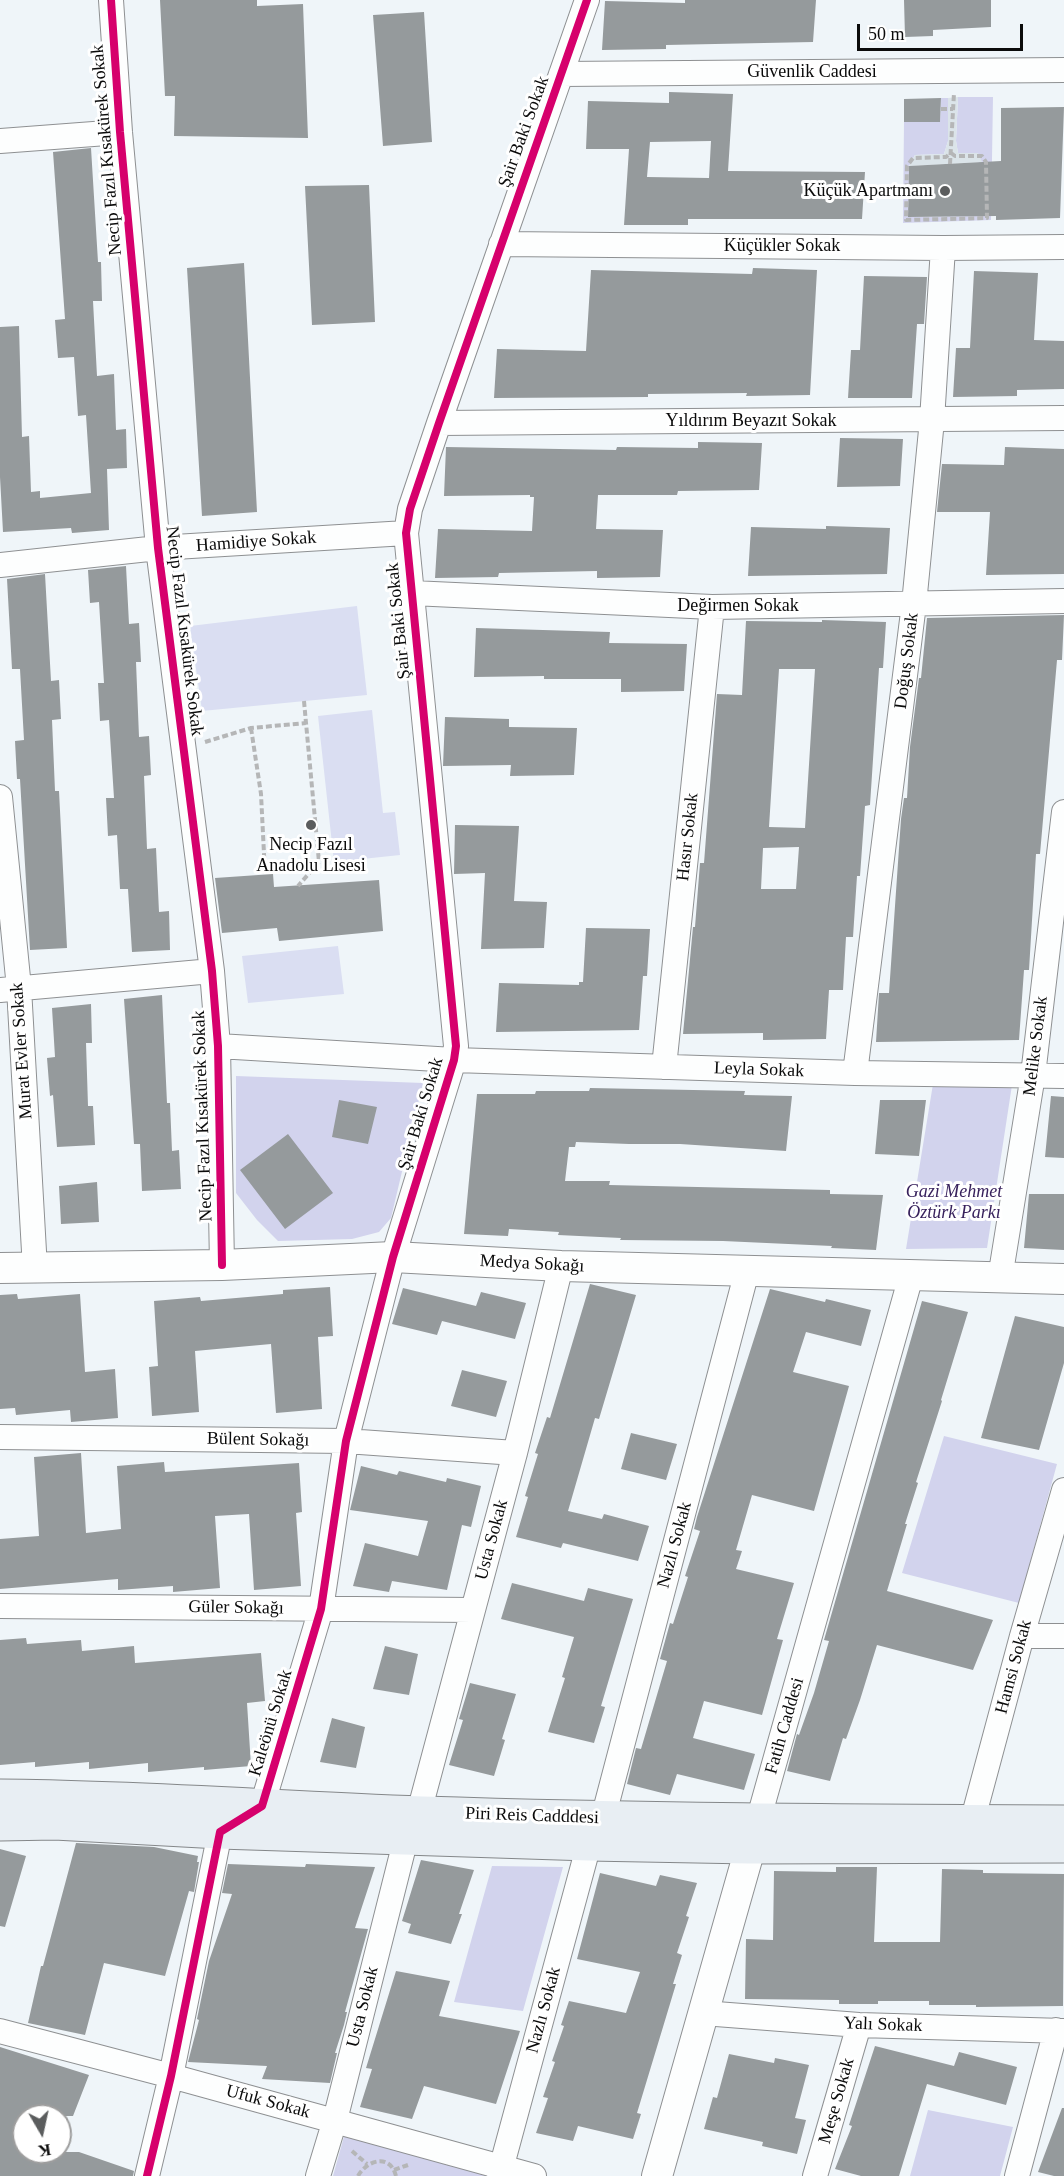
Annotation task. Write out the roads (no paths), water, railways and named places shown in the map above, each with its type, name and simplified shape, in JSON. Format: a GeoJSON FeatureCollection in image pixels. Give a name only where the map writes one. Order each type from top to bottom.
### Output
{"type":"FeatureCollection","features":[{"type":"Feature","properties":{"kind":"main road","name":"Piri Reis Cadddesi"},"geometry":{"type":"LineString","coordinates":[[0,1796],[262,1806],[412,1825]]}},
{"type":"Feature","properties":{"kind":"main road","name":"Piri Reis Cadddesi"},"geometry":{"type":"LineString","coordinates":[[0,1824],[55,1823],[219,1832],[412,1825],[754,1834],[969,1834],[1064,1822]]}},
{"type":"Feature","properties":{"kind":"main road","name":"Piri Reis Cadddesi"},"geometry":{"type":"LineString","coordinates":[[969,1834],[1064,1846]]}},
{"type":"Feature","properties":{"kind":"street","name":"Necip Fazıl Kısakürek Sokak"},"geometry":{"type":"LineString","coordinates":[[111,0],[120,132],[158,548],[212,971],[218,1046],[222,1265]]}},
{"type":"Feature","properties":{"kind":"street","name":"Şair Baki Sokak"},"geometry":{"type":"LineString","coordinates":[[393,1257],[454,1060],[456,1046],[406,533],[410,509],[439,423],[587,0]]}},
{"type":"Feature","properties":{"kind":"street","name":"Güvenlik Caddesi"},"geometry":{"type":"LineString","coordinates":[[561,74],[1064,70]]}},
{"type":"Feature","properties":{"kind":"street"},"geometry":{"type":"LineString","coordinates":[[0,141],[120,132]]}},
{"type":"Feature","properties":{"kind":"street","name":"Küçükler Sokak"},"geometry":{"type":"LineString","coordinates":[[501,244],[1064,247]]}},
{"type":"Feature","properties":{"kind":"street","name":"Doğuş Sokak"},"geometry":{"type":"LineString","coordinates":[[855,1072],[914,604],[932,420],[944,248]]}},
{"type":"Feature","properties":{"kind":"street","name":"Yıldırım Beyazıt Sokak"},"geometry":{"type":"LineString","coordinates":[[439,423],[1064,418]]}},
{"type":"Feature","properties":{"kind":"street","name":"Hamidiye Sokak"},"geometry":{"type":"LineString","coordinates":[[0,565],[158,548],[406,533]]}},
{"type":"Feature","properties":{"kind":"street","name":"Değirmen Sokak"},"geometry":{"type":"LineString","coordinates":[[412,593],[711,608],[1064,601]]}},
{"type":"Feature","properties":{"kind":"street","name":"Hasır Sokak"},"geometry":{"type":"LineString","coordinates":[[664,1067],[711,608]]}},
{"type":"Feature","properties":{"kind":"street","name":"Murat Evler Sokak"},"geometry":{"type":"LineString","coordinates":[[0,797],[9,989],[35,1269]]}},
{"type":"Feature","properties":{"kind":"street","name":"Melike Sokak"},"geometry":{"type":"LineString","coordinates":[[1000,1278],[1034,1075],[1064,812]]}},
{"type":"Feature","properties":{"kind":"street"},"geometry":{"type":"LineString","coordinates":[[9,989],[212,971]]}},
{"type":"Feature","properties":{"kind":"street","name":"Leyla Sokak"},"geometry":{"type":"LineString","coordinates":[[218,1046],[454,1060],[1064,1076]]}},
{"type":"Feature","properties":{"kind":"street","name":"Medya Sokağı"},"geometry":{"type":"LineString","coordinates":[[0,1269],[222,1265],[393,1257],[561,1266],[1064,1279]]}},
{"type":"Feature","properties":{"kind":"street","name":"Kaleönü Sokak"},"geometry":{"type":"LineString","coordinates":[[219,1832],[262,1806],[321,1609],[346,1441],[393,1257]]}},
{"type":"Feature","properties":{"kind":"street","name":"Usta Sokak"},"geometry":{"type":"LineString","coordinates":[[318,2176],[515,1453],[561,1266]]}},
{"type":"Feature","properties":{"kind":"street","name":"Nazlı Sokak"},"geometry":{"type":"LineString","coordinates":[[500,2171],[596,1831],[747,1271]]}},
{"type":"Feature","properties":{"kind":"street","name":"Fatih Caddesi"},"geometry":{"type":"LineString","coordinates":[[657,2176],[911,1276]]}},
{"type":"Feature","properties":{"kind":"street","name":"Bülent Sokağı"},"geometry":{"type":"LineString","coordinates":[[0,1437],[346,1441],[515,1453]]}},
{"type":"Feature","properties":{"kind":"street","name":"Hamsi Sokak"},"geometry":{"type":"LineString","coordinates":[[969,1834],[1064,1490]]}},
{"type":"Feature","properties":{"kind":"street","name":"Güler Sokağı"},"geometry":{"type":"LineString","coordinates":[[0,1606],[472,1610]]}},
{"type":"Feature","properties":{"kind":"street"},"geometry":{"type":"LineString","coordinates":[[1022,1636],[1064,1636]]}},
{"type":"Feature","properties":{"kind":"street"},"geometry":{"type":"LineString","coordinates":[[147,2176],[171,2076],[219,1832]]}},
{"type":"Feature","properties":{"kind":"street","name":"Yalı Sokak"},"geometry":{"type":"LineString","coordinates":[[703,2013],[859,2025],[1060,2030]]}},
{"type":"Feature","properties":{"kind":"street","name":"Meşe Sokak"},"geometry":{"type":"LineString","coordinates":[[815,2176],[859,2025]]}},
{"type":"Feature","properties":{"kind":"street"},"geometry":{"type":"LineString","coordinates":[[1017,2176],[1060,2030]]}},
{"type":"Feature","properties":{"kind":"street","name":"Ufuk Sokak"},"geometry":{"type":"LineString","coordinates":[[0,2031],[335,2120],[500,2171],[534,2176]]}},
{"type":"Feature","properties":{"kind":"place","name":"Küçük Apartmanı"},"geometry":{"type":"Point","coordinates":[945,191]}},
{"type":"Feature","properties":{"kind":"place","name":"Necip Fazıl Anadolu Lisesi"},"geometry":{"type":"Point","coordinates":[311,825]}},
{"type":"Feature","properties":{"kind":"park label","name":"Gazi Mehmet Öztürk Parkı"},"geometry":{"type":"Point","coordinates":[954,1202]}}]}
